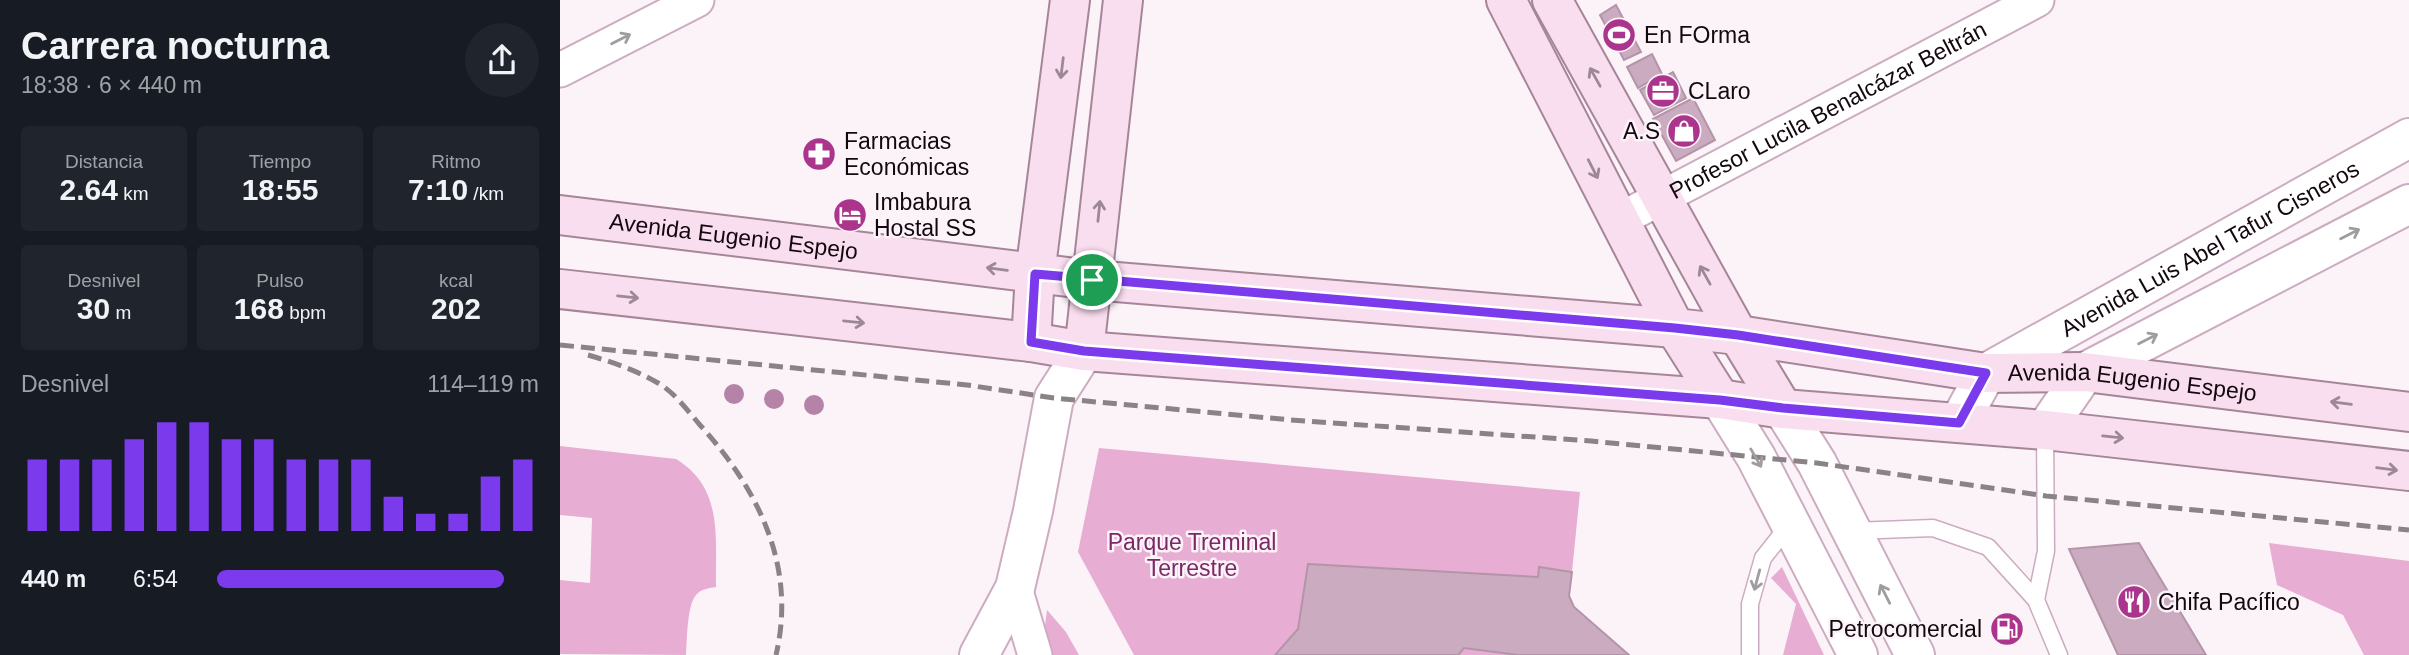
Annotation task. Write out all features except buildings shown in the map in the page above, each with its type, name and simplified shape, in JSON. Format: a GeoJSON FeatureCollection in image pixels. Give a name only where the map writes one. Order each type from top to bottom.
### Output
{"type":"FeatureCollection","features":[{"type":"Feature","properties":{"kind":"main road"},"geometry":{"type":"LineString","coordinates":[[1031,342],[1035,274],[1070,0]]}},
{"type":"Feature","properties":{"kind":"main road"},"geometry":{"type":"LineString","coordinates":[[1084,351],[1123,0]]}},
{"type":"Feature","properties":{"kind":"main road"},"geometry":{"type":"LineString","coordinates":[[1506,0],[1675,328],[1720,400]]}},
{"type":"Feature","properties":{"kind":"main road"},"geometry":{"type":"LineString","coordinates":[[1552,0],[1738,335],[1783,408]]}},
{"type":"Feature","properties":{"kind":"main road","name":"Avenida Eugenio Espejo"},"geometry":{"type":"LineString","coordinates":[[560,215],[1035,274],[1675,328],[1986,373],[2085,372],[2409,412]]}},
{"type":"Feature","properties":{"kind":"main road"},"geometry":{"type":"LineString","coordinates":[[560,289],[1031,342],[1084,351],[1720,400],[1783,408],[2045,430],[2409,471]]}},
{"type":"Feature","properties":{"kind":"street"},"geometry":{"type":"LineString","coordinates":[[560,70],[697,0]]}},
{"type":"Feature","properties":{"kind":"street","name":"Profesor Lucila Benalcázar Beltrán"},"geometry":{"type":"LineString","coordinates":[[1619,220],[2037,0]]}},
{"type":"Feature","properties":{"kind":"street","name":"Avenida Luis Abel Tafur Cisneros"},"geometry":{"type":"LineString","coordinates":[[1986,373],[2409,138]]}},
{"type":"Feature","properties":{"kind":"street","name":"Avenida Luis Abel Tafur Cisneros"},"geometry":{"type":"LineString","coordinates":[[2045,430],[2085,372],[2409,204]]}},
{"type":"Feature","properties":{"kind":"street"},"geometry":{"type":"LineString","coordinates":[[1031,342],[1054,398]]}},
{"type":"Feature","properties":{"kind":"street"},"geometry":{"type":"LineString","coordinates":[[979,655],[1014,588],[1033,511],[1054,398],[1084,351]]}},
{"type":"Feature","properties":{"kind":"street"},"geometry":{"type":"LineString","coordinates":[[1959,423],[1986,373]]}},
{"type":"Feature","properties":{"kind":"street"},"geometry":{"type":"LineString","coordinates":[[1720,400],[1756,457],[1858,655]]}},
{"type":"Feature","properties":{"kind":"street"},"geometry":{"type":"LineString","coordinates":[[1783,408],[1817,463],[1915,655]]}},
{"type":"Feature","properties":{"kind":"street"},"geometry":{"type":"LineString","coordinates":[[1014,588],[1035,655]]}},
{"type":"Feature","properties":{"kind":"lane"},"geometry":{"type":"LineString","coordinates":[[2036,600],[2046,551],[2045,430]]}},
{"type":"Feature","properties":{"kind":"lane"},"geometry":{"type":"LineString","coordinates":[[1750,655],[1750,604],[1763,558],[1791,522]]}},
{"type":"Feature","properties":{"kind":"lane"},"geometry":{"type":"LineString","coordinates":[[1853,531],[1933,528],[1988,547],[2036,600],[2059,655]]}},
{"type":"Feature","properties":{"kind":"green space"},"geometry":{"type":"Polygon","coordinates":[[[560,446],[676,459],[702,484],[714,516],[716,587],[700,591],[693,600],[686,655],[560,654],[560,580],[590,583],[592,518],[560,515],[560,446]]]}},
{"type":"Feature","properties":{"kind":"green space","name":"Parque Treminal Terrestre"},"geometry":{"type":"Polygon","coordinates":[[[1099,448],[1580,492],[1572,572],[1539,567],[1538,577],[1308,564],[1298,629],[1275,655],[1134,655],[1078,552],[1099,448]]]}},
{"type":"Feature","properties":{"kind":"green space"},"geometry":{"type":"Polygon","coordinates":[[[2269,543],[2409,561],[2409,655],[2364,655],[2343,615],[2277,585],[2269,543]]]}},
{"type":"Feature","properties":{"kind":"green space"},"geometry":{"type":"Polygon","coordinates":[[[1782,567],[1824,655],[1783,655],[1796,604],[1771,578],[1782,567]]]}},
{"type":"Feature","properties":{"kind":"green space"},"geometry":{"type":"Polygon","coordinates":[[[1047,610],[1066,632],[1079,655],[1047,655],[1043,642],[1047,610]]]}},
{"type":"Feature","properties":{"kind":"green space"},"geometry":{"type":"Polygon","coordinates":[[[1464,648],[1518,654],[1518,655],[1458,655],[1464,648]]]}},
{"type":"Feature","properties":{"kind":"railway"},"geometry":{"type":"LineString","coordinates":[[560,345],[967,385],[1054,398],[1291,420],[1591,441],[1817,463],[2046,496],[2409,530]]}},
{"type":"Feature","properties":{"kind":"railway"},"geometry":{"type":"LineString","coordinates":[[588,355],[633,370],[664,387],[686,408],[739,475],[768,531],[776,560],[781,591],[781,622],[776,655]]}},
{"type":"Feature","properties":{"kind":"place","name":"En FOrma"},"geometry":{"type":"Point","coordinates":[1619,35]}},
{"type":"Feature","properties":{"kind":"place","name":"CLaro"},"geometry":{"type":"Point","coordinates":[1663,91]}},
{"type":"Feature","properties":{"kind":"place","name":"A.S"},"geometry":{"type":"Point","coordinates":[1684,131]}},
{"type":"Feature","properties":{"kind":"place","name":"Farmacias Económicas"},"geometry":{"type":"Point","coordinates":[819,154]}},
{"type":"Feature","properties":{"kind":"place","name":"Imbabura Hostal SS"},"geometry":{"type":"Point","coordinates":[850,215]}},
{"type":"Feature","properties":{"kind":"place","name":"Chifa Pacífico"},"geometry":{"type":"Point","coordinates":[2134,602]}},
{"type":"Feature","properties":{"kind":"place","name":"Petrocomercial"},"geometry":{"type":"Point","coordinates":[2007,629]}},
{"type":"Feature","properties":{"kind":"route"},"geometry":{"type":"LineString","coordinates":[[1035,274],[1092,280],[1675,328],[1986,373],[1959,423],[1720,400],[1084,351],[1031,342],[1035,274]]}}]}
